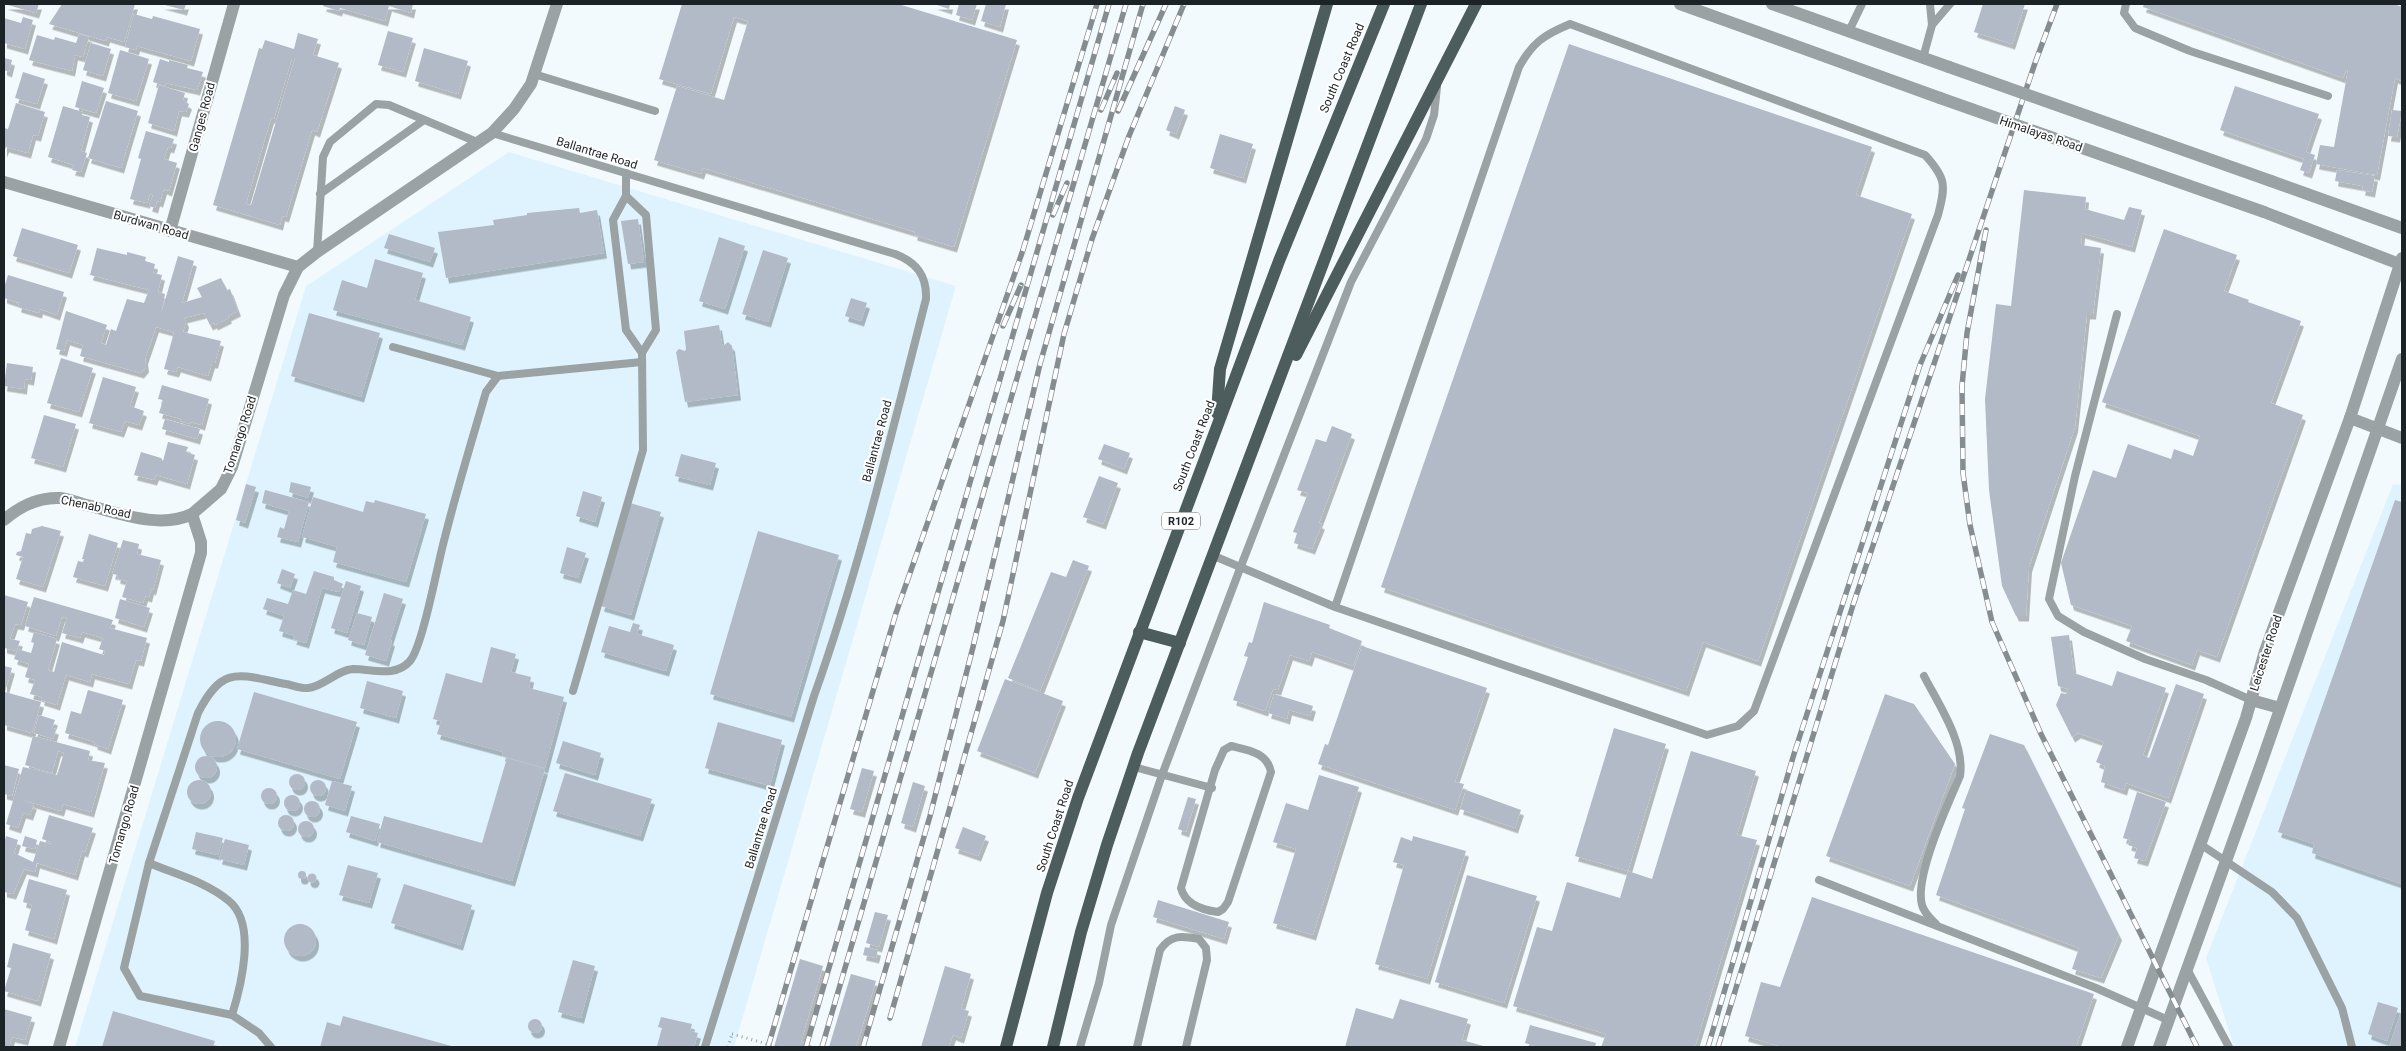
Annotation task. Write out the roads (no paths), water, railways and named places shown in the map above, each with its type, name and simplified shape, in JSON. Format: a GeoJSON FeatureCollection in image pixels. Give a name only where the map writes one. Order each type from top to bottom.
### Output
{"type":"FeatureCollection","features":[{"type":"Feature","properties":{"kind":"main road"},"geometry":{"type":"LineString","coordinates":[[1217,424],[1220,369],[1327,4]]}},
{"type":"Feature","properties":{"kind":"main road","name":"South Coast Road"},"geometry":{"type":"LineString","coordinates":[[1006,1047],[1047,893],[1078,798],[1217,424],[1307,190],[1384,4]]}},
{"type":"Feature","properties":{"kind":"main road"},"geometry":{"type":"LineString","coordinates":[[1053,1047],[1081,932],[1107,845],[1134,767],[1421,4]]}},
{"type":"Feature","properties":{"kind":"main road"},"geometry":{"type":"LineString","coordinates":[[1272,402],[1476,4]]}},
{"type":"Feature","properties":{"kind":"main road"},"geometry":{"type":"LineString","coordinates":[[1139,632],[1180,643]]}},
{"type":"Feature","properties":{"kind":"street","name":"Ganges Road"},"geometry":{"type":"LineString","coordinates":[[170,231],[234,4]]}},
{"type":"Feature","properties":{"kind":"street","name":"Tomango Road"},"geometry":{"type":"LineString","coordinates":[[59,1047],[201,553],[201,542],[192,514],[221,489],[232,467],[284,295],[298,267],[316,252],[492,133],[518,103],[534,74],[557,4]]}},
{"type":"Feature","properties":{"kind":"street","name":"Himalayas Road"},"geometry":{"type":"LineString","coordinates":[[1680,4],[2402,263]]}},
{"type":"Feature","properties":{"kind":"street"},"geometry":{"type":"LineString","coordinates":[[1772,4],[2402,228]]}},
{"type":"Feature","properties":{"kind":"street","name":"Burdwan Road"},"geometry":{"type":"LineString","coordinates":[[4,182],[298,267]]}},
{"type":"Feature","properties":{"kind":"street","name":"Leicester Road"},"geometry":{"type":"LineString","coordinates":[[2127,1047],[2200,844],[2265,651],[2350,418],[2402,263]]}},
{"type":"Feature","properties":{"kind":"street"},"geometry":{"type":"LineString","coordinates":[[2159,1047],[2226,862],[2402,359]]}},
{"type":"Feature","properties":{"kind":"street"},"geometry":{"type":"LineString","coordinates":[[2350,418],[2402,438]]}},
{"type":"Feature","properties":{"kind":"street","name":"Chenab Road"},"geometry":{"type":"LineString","coordinates":[[4,520],[20,508],[35,502],[60,498],[154,520],[182,518],[192,514]]}},
{"type":"Feature","properties":{"kind":"street"},"geometry":{"type":"LineString","coordinates":[[2250,700],[2280,708]]}},
{"type":"Feature","properties":{"kind":"lane"},"geometry":{"type":"LineString","coordinates":[[1849,31],[1862,4]]}},
{"type":"Feature","properties":{"kind":"lane"},"geometry":{"type":"LineString","coordinates":[[1923,58],[1932,26],[1930,4]]}},
{"type":"Feature","properties":{"kind":"lane"},"geometry":{"type":"LineString","coordinates":[[1932,26],[1950,4]]}},
{"type":"Feature","properties":{"kind":"lane"},"geometry":{"type":"LineString","coordinates":[[2126,4],[2124,13],[2135,28],[2190,51],[2328,96]]}},
{"type":"Feature","properties":{"kind":"lane"},"geometry":{"type":"LineString","coordinates":[[1214,556],[1335,607],[1707,735],[1738,726],[1754,711],[1938,215],[1944,193],[1940,171],[1925,155],[1570,24],[1548,34],[1530,47],[1519,67],[1335,607]]}},
{"type":"Feature","properties":{"kind":"lane"},"geometry":{"type":"LineString","coordinates":[[534,74],[655,111]]}},
{"type":"Feature","properties":{"kind":"lane"},"geometry":{"type":"LineString","coordinates":[[1080,1047],[1099,983],[1111,925],[1162,775],[1351,282],[1426,139],[1434,115],[1438,77]]}},
{"type":"Feature","properties":{"kind":"lane"},"geometry":{"type":"LineString","coordinates":[[316,252],[325,148],[370,108],[376,104],[389,105],[477,142]]}},
{"type":"Feature","properties":{"kind":"lane"},"geometry":{"type":"LineString","coordinates":[[320,194],[424,120]]}},
{"type":"Feature","properties":{"kind":"lane","name":"Ballantrae Road"},"geometry":{"type":"LineString","coordinates":[[492,133],[906,258],[919,270],[926,289],[926,299],[886,454],[830,649],[706,1047]]}},
{"type":"Feature","properties":{"kind":"lane"},"geometry":{"type":"LineString","coordinates":[[626,173],[626,196],[613,220],[626,330],[642,357]]}},
{"type":"Feature","properties":{"kind":"lane"},"geometry":{"type":"LineString","coordinates":[[573,691],[643,450],[642,357],[656,330],[646,215],[626,196]]}},
{"type":"Feature","properties":{"kind":"lane"},"geometry":{"type":"LineString","coordinates":[[2117,314],[2075,476],[2049,599],[2058,616],[2084,632],[2145,659],[2206,680],[2250,700]]}},
{"type":"Feature","properties":{"kind":"lane"},"geometry":{"type":"LineString","coordinates":[[393,347],[498,376],[642,357]]}},
{"type":"Feature","properties":{"kind":"lane"},"geometry":{"type":"LineString","coordinates":[[271,1047],[259,1033],[232,1016],[140,996],[133,987],[124,968],[149,863],[198,713],[211,690],[230,676],[308,688],[351,669],[388,672],[399,669],[411,660],[420,637],[445,536],[486,392],[498,376]]}},
{"type":"Feature","properties":{"kind":"lane"},"geometry":{"type":"LineString","coordinates":[[1924,676],[1956,742],[1962,763],[1960,776],[1930,854],[1923,880],[1922,906],[1937,926]]}},
{"type":"Feature","properties":{"kind":"lane"},"geometry":{"type":"LineString","coordinates":[[1228,747],[1254,752],[1264,758],[1269,764],[1270,778],[1258,808],[1234,885],[1226,906],[1218,912],[1191,904],[1184,898],[1181,888],[1212,788],[1215,770],[1224,750],[1228,747]]}},
{"type":"Feature","properties":{"kind":"lane"},"geometry":{"type":"LineString","coordinates":[[1134,767],[1212,788]]}},
{"type":"Feature","properties":{"kind":"lane"},"geometry":{"type":"LineString","coordinates":[[2200,844],[2272,892],[2298,918],[2342,1008],[2352,1047]]}},
{"type":"Feature","properties":{"kind":"lane"},"geometry":{"type":"LineString","coordinates":[[149,863],[215,891],[236,909],[244,931],[243,972],[232,1016]]}},
{"type":"Feature","properties":{"kind":"lane"},"geometry":{"type":"LineString","coordinates":[[1819,880],[2096,988],[2168,1020]]}},
{"type":"Feature","properties":{"kind":"lane"},"geometry":{"type":"LineString","coordinates":[[1137,1047],[1160,950],[1166,942],[1179,936],[1199,939],[1206,948],[1207,960],[1186,1047]]}},
{"type":"Feature","properties":{"kind":"lane"},"geometry":{"type":"LineString","coordinates":[[2187,969],[2229,1047]]}},
{"type":"Feature","properties":{"kind":"railway"},"geometry":{"type":"LineString","coordinates":[[768,1047],[896,613],[1023,250],[1097,4]]}},
{"type":"Feature","properties":{"kind":"railway"},"geometry":{"type":"LineString","coordinates":[[806,1047],[1109,4]]}},
{"type":"Feature","properties":{"kind":"railway"},"geometry":{"type":"LineString","coordinates":[[822,1047],[1126,4]]}},
{"type":"Feature","properties":{"kind":"railway"},"geometry":{"type":"LineString","coordinates":[[863,1047],[930,816],[973,647],[1040,364],[1143,4]]}},
{"type":"Feature","properties":{"kind":"railway"},"geometry":{"type":"LineString","coordinates":[[1118,111],[1166,4]]}},
{"type":"Feature","properties":{"kind":"railway"},"geometry":{"type":"LineString","coordinates":[[890,1018],[1003,621],[1064,334],[1092,239],[1129,136],[1184,4]]}},
{"type":"Feature","properties":{"kind":"railway"},"geometry":{"type":"LineString","coordinates":[[1718,1047],[1853,605],[2035,63],[2057,4]]}},
{"type":"Feature","properties":{"kind":"railway"},"geometry":{"type":"LineString","coordinates":[[1101,110],[1117,73]]}},
{"type":"Feature","properties":{"kind":"railway"},"geometry":{"type":"LineString","coordinates":[[1053,215],[1067,183]]}},
{"type":"Feature","properties":{"kind":"railway"},"geometry":{"type":"LineString","coordinates":[[1986,230],[1967,333],[1962,386],[1963,473],[1970,525],[1992,622],[2041,734],[2197,1047]]}},
{"type":"Feature","properties":{"kind":"railway"},"geometry":{"type":"LineString","coordinates":[[1708,1047],[1794,754],[1920,365],[1958,275]]}},
{"type":"Feature","properties":{"kind":"railway"},"geometry":{"type":"LineString","coordinates":[[1003,326],[1021,285]]}}]}
